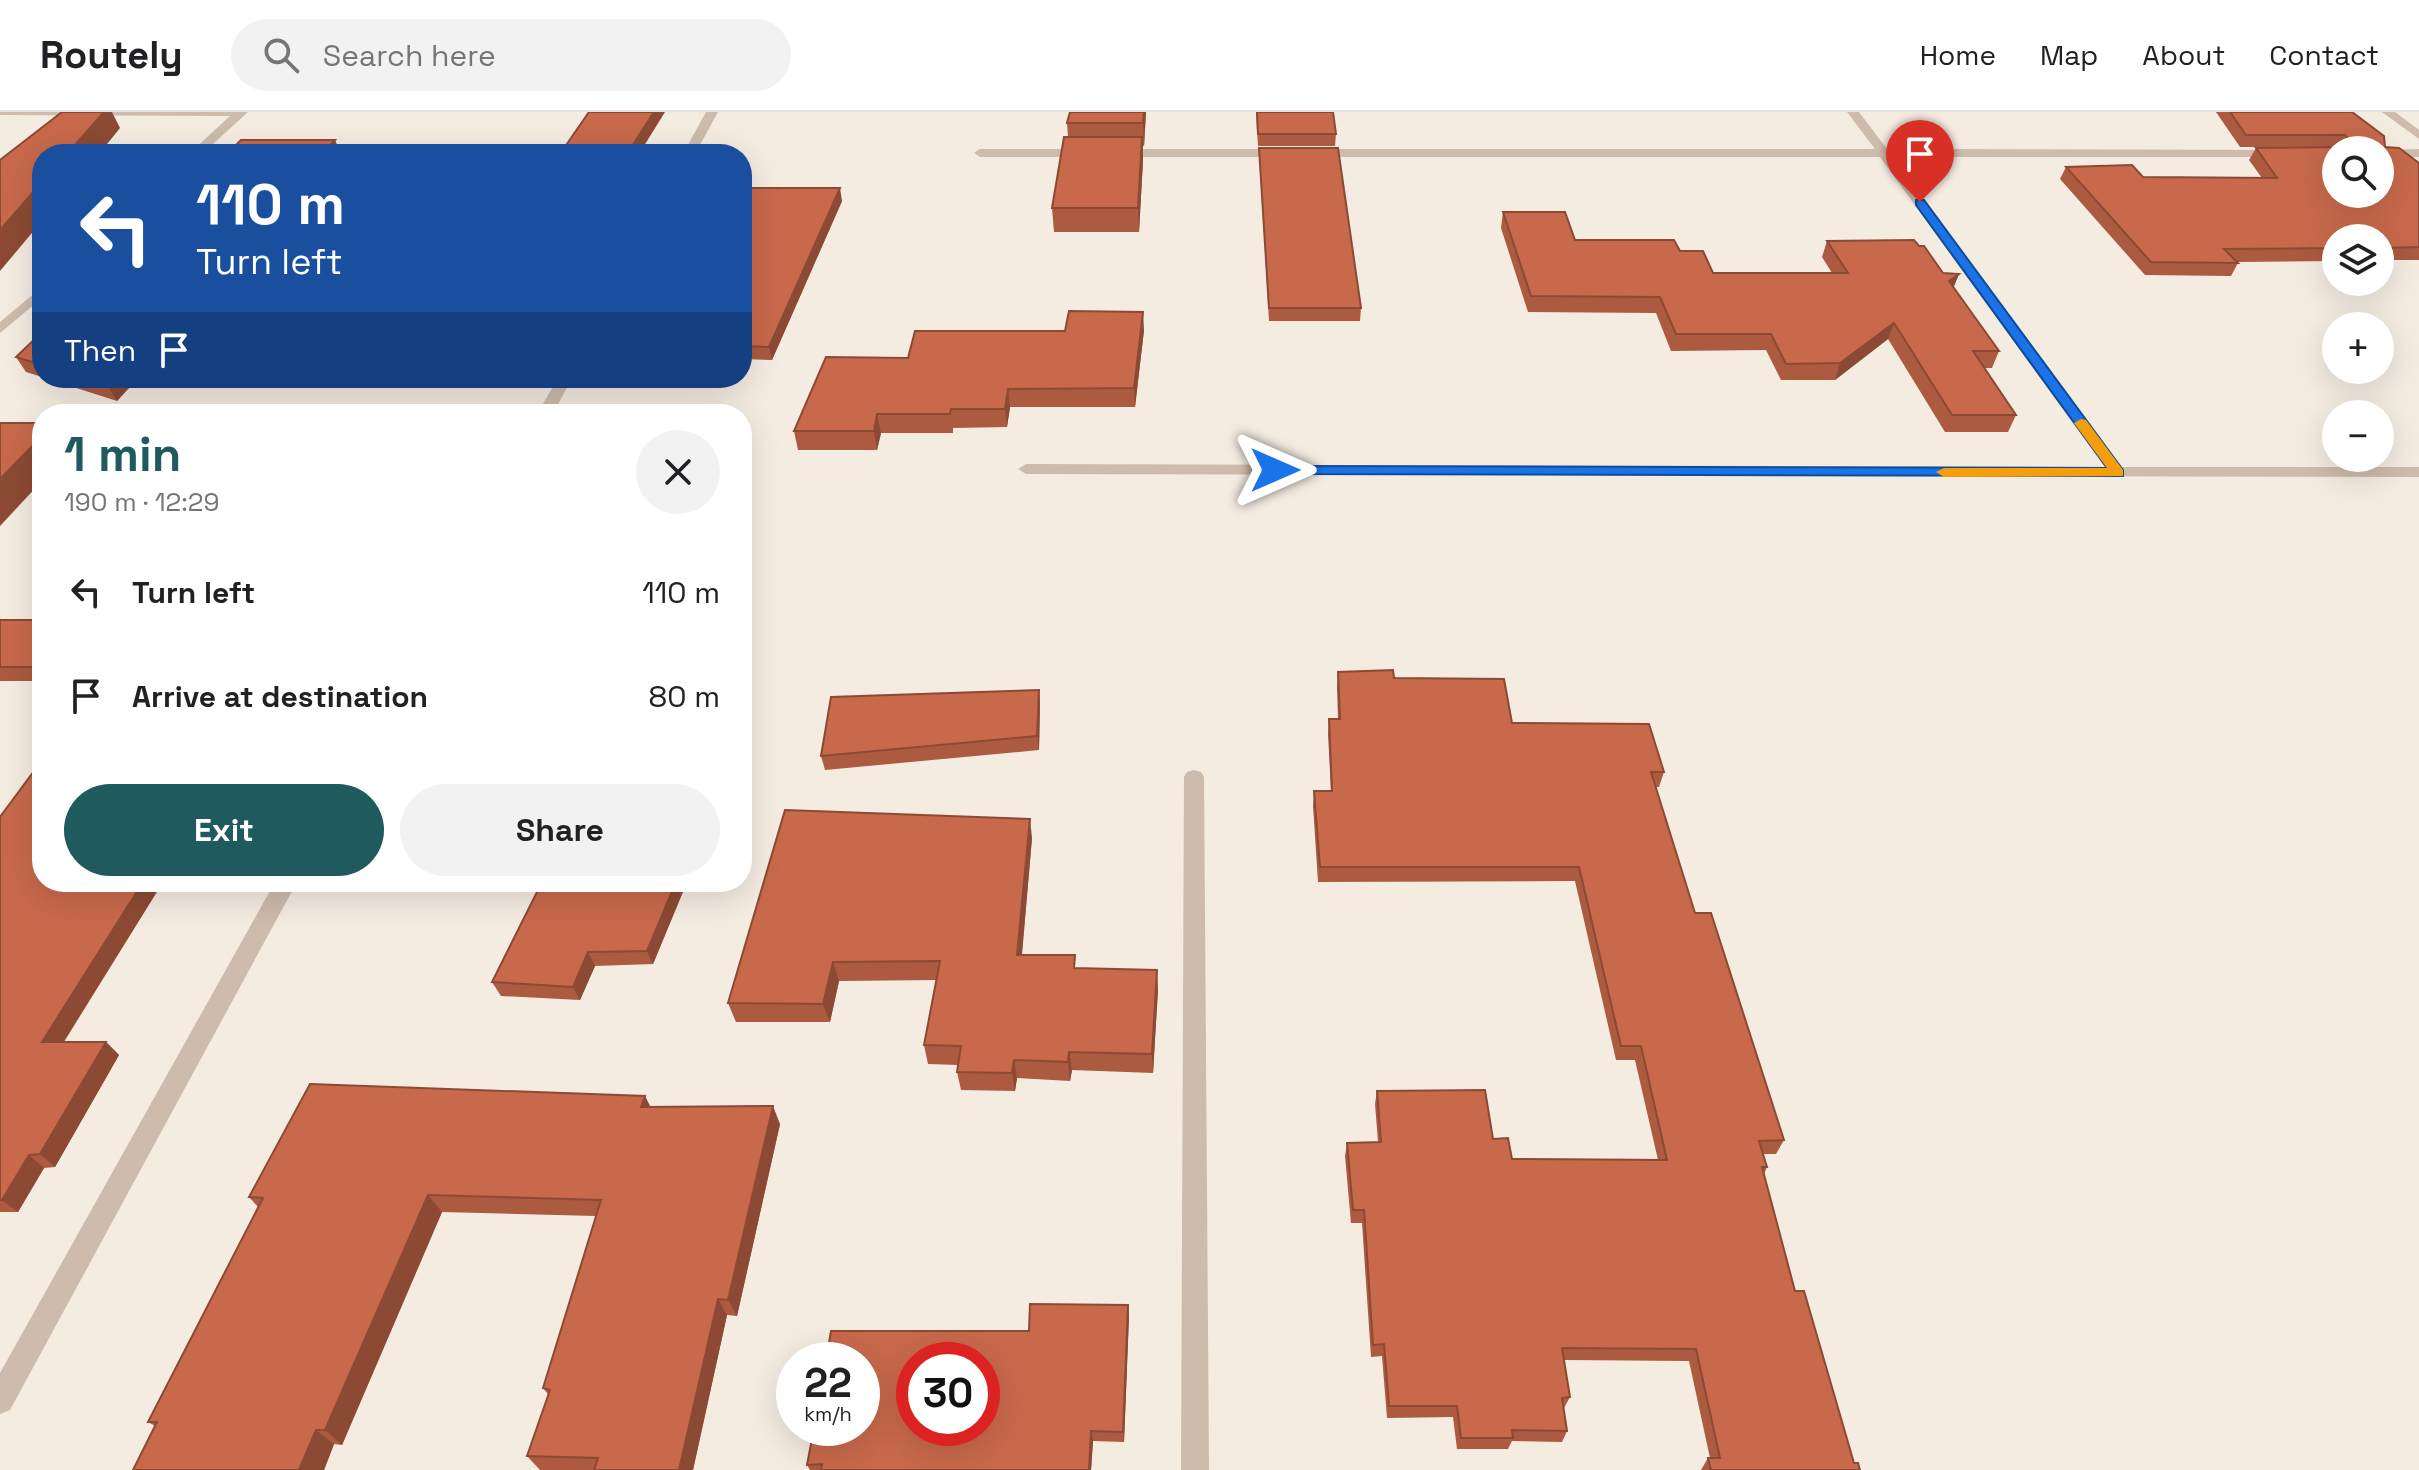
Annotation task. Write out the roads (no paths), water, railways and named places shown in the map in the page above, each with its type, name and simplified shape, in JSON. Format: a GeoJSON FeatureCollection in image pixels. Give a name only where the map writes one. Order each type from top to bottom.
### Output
{"type":"FeatureCollection","features":[{"type":"Feature","properties":{"kind":"street"},"geometry":{"type":"LineString","coordinates":[[0,112],[242,112]]}},
{"type":"Feature","properties":{"kind":"street"},"geometry":{"type":"LineString","coordinates":[[206,144],[242,112]]}},
{"type":"Feature","properties":{"kind":"street"},"geometry":{"type":"LineString","coordinates":[[694,144],[712,112]]}},
{"type":"Feature","properties":{"kind":"street"},"geometry":{"type":"LineString","coordinates":[[1853,112],[2118,473]]}},
{"type":"Feature","properties":{"kind":"street"},"geometry":{"type":"LineString","coordinates":[[2388,112],[2419,136]]}},
{"type":"Feature","properties":{"kind":"street"},"geometry":{"type":"LineString","coordinates":[[980,153],[2322,153]]}},
{"type":"Feature","properties":{"kind":"street"},"geometry":{"type":"LineString","coordinates":[[2394,153],[2419,153]]}},
{"type":"Feature","properties":{"kind":"street"},"geometry":{"type":"LineString","coordinates":[[0,329],[32,300]]}},
{"type":"Feature","properties":{"kind":"street"},"geometry":{"type":"LineString","coordinates":[[1026,469],[2419,472]]}},
{"type":"Feature","properties":{"kind":"street"},"geometry":{"type":"LineString","coordinates":[[1194,777],[1195,1470]]}},
{"type":"Feature","properties":{"kind":"street"},"geometry":{"type":"LineString","coordinates":[[0,1400],[280,892]]}}]}
